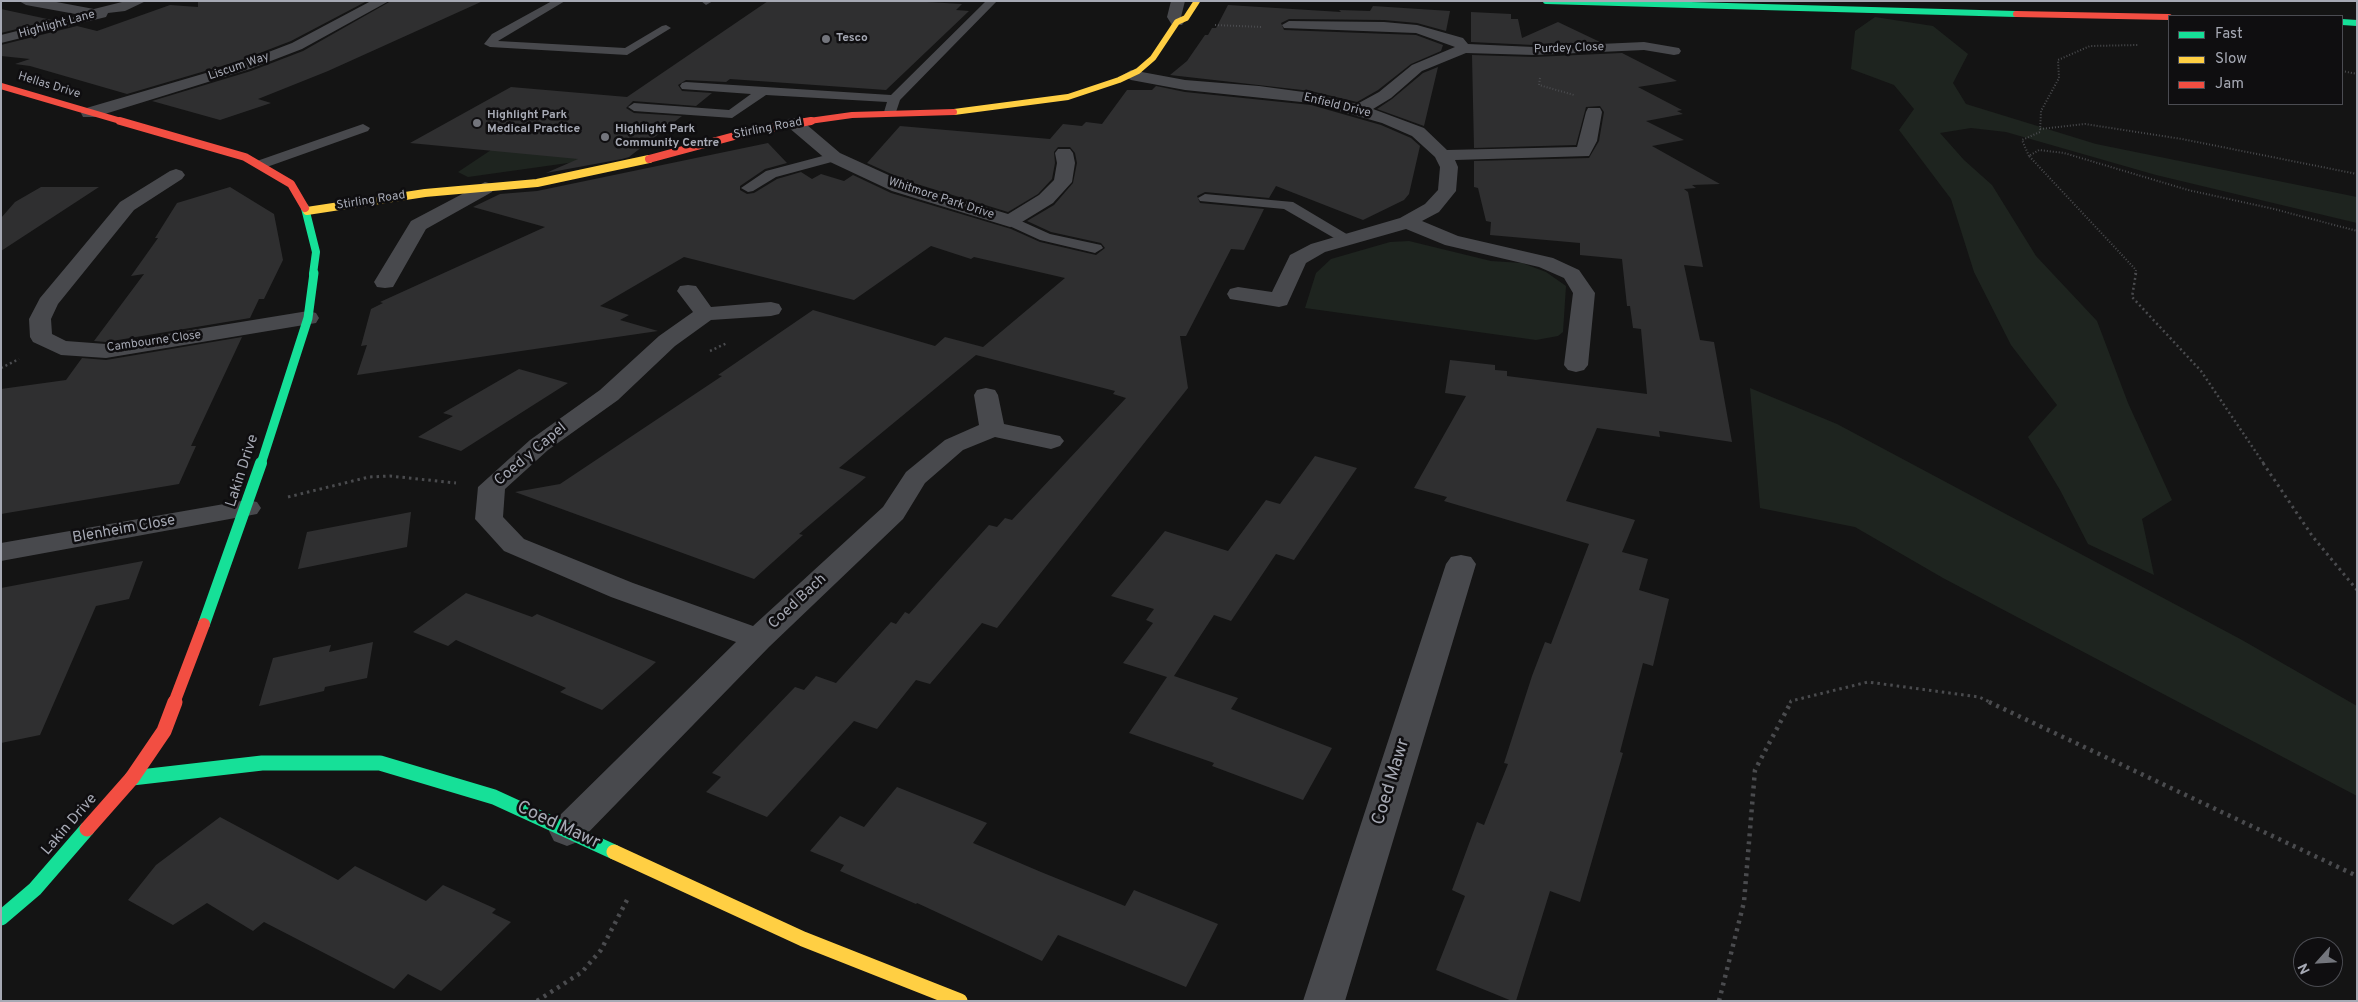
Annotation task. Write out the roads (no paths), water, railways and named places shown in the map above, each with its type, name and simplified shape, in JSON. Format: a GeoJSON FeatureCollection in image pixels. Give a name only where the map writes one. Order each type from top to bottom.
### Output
{"type":"FeatureCollection","features":[{"type":"Feature","properties":{"kind":"street"},"geometry":{"type":"LineString","coordinates":[[26,1],[85,12],[100,10]]}},
{"type":"Feature","properties":{"kind":"street","name":"Highlight Lane"},"geometry":{"type":"LineString","coordinates":[[1,40],[101,14],[100,10],[120,8],[139,1]]}},
{"type":"Feature","properties":{"kind":"street","name":"Liscum Way"},"geometry":{"type":"LineString","coordinates":[[89,113],[237,68],[298,46],[382,1]]}},
{"type":"Feature","properties":{"kind":"street"},"geometry":{"type":"LineString","coordinates":[[1177,22],[1174,17],[1178,1]]}},
{"type":"Feature","properties":{"kind":"street","name":"Stirling Road"},"geometry":{"type":"LineString","coordinates":[[307,211],[425,193],[537,183],[624,166],[753,131],[794,123],[890,112],[957,112],[1028,104],[1068,97],[1131,75],[1153,58],[1177,22],[1186,18],[1197,1]]}},
{"type":"Feature","properties":{"kind":"street"},"geometry":{"type":"LineString","coordinates":[[1546,1],[1777,9],[2168,17]]}},
{"type":"Feature","properties":{"kind":"street"},"geometry":{"type":"LineString","coordinates":[[2343,22],[2357,23]]}},
{"type":"Feature","properties":{"kind":"street","name":"Purdey Close"},"geometry":{"type":"LineString","coordinates":[[1289,25],[1384,26],[1417,29],[1458,41],[1464,48]]}},
{"type":"Feature","properties":{"kind":"street","name":"Purdey Close"},"geometry":{"type":"LineString","coordinates":[[1359,110],[1385,95],[1417,68],[1464,48],[1534,51],[1644,46],[1674,52]]}},
{"type":"Feature","properties":{"kind":"street","name":"Enfield Drive"},"geometry":{"type":"LineString","coordinates":[[1131,75],[1185,85],[1260,90],[1311,98],[1359,110],[1388,119],[1418,132],[1443,155]]}},
{"type":"Feature","properties":{"kind":"street","name":"Hellas Drive"},"geometry":{"type":"LineString","coordinates":[[1,86],[89,113]]}},
{"type":"Feature","properties":{"kind":"street"},"geometry":{"type":"LineString","coordinates":[[1238,294],[1279,300],[1298,259],[1318,248],[1407,222],[1432,208],[1447,191],[1449,168],[1443,155],[1583,152],[1588,141],[1594,112]]}},
{"type":"Feature","properties":{"kind":"street","name":"Lakin Drive"},"geometry":{"type":"LineString","coordinates":[[1,918],[35,889],[132,778],[164,731],[247,508],[308,318],[316,252],[307,211],[291,184],[259,164],[245,157],[89,113]]}},
{"type":"Feature","properties":{"kind":"street","name":"Whitmore Park Drive"},"geometry":{"type":"LineString","coordinates":[[794,123],[834,158],[900,187],[1010,221],[1046,199],[1063,182],[1066,162],[1064,153]]}},
{"type":"Feature","properties":{"kind":"street","name":"Cambourne Close"},"geometry":{"type":"LineString","coordinates":[[176,175],[127,206],[78,264],[48,303],[40,319],[41,337],[61,348],[106,351],[308,318]]}},
{"type":"Feature","properties":{"kind":"street"},"geometry":{"type":"LineString","coordinates":[[385,282],[418,225],[485,188]]}},
{"type":"Feature","properties":{"kind":"street"},"geometry":{"type":"LineString","coordinates":[[1407,222],[1452,241],[1546,262],[1572,274],[1584,293],[1576,365]]}},
{"type":"Feature","properties":{"kind":"street"},"geometry":{"type":"LineString","coordinates":[[688,291],[705,314],[771,309]]}},
{"type":"Feature","properties":{"kind":"street","name":"Coed y Capel"},"geometry":{"type":"LineString","coordinates":[[705,314],[666,341],[609,396],[539,445],[492,487],[489,519],[514,545],[622,590],[758,639]]}},
{"type":"Feature","properties":{"kind":"street"},"geometry":{"type":"LineString","coordinates":[[986,395],[992,429],[1051,441]]}},
{"type":"Feature","properties":{"kind":"street","name":"Coed Bach"},"geometry":{"type":"LineString","coordinates":[[567,830],[758,639],[893,513],[915,478],[954,445],[992,429]]}},
{"type":"Feature","properties":{"kind":"street","name":"Blenheim Close"},"geometry":{"type":"LineString","coordinates":[[1,552],[247,508]]}},
{"type":"Feature","properties":{"kind":"street","name":"Coed Mawr"},"geometry":{"type":"LineString","coordinates":[[1324,1001],[1461,564]]}},
{"type":"Feature","properties":{"kind":"street","name":"Coed Mawr"},"geometry":{"type":"LineString","coordinates":[[132,778],[262,763],[380,763],[494,797],[803,939],[960,1001]]}},
{"type":"Feature","properties":{"kind":"lane"},"geometry":{"type":"LineString","coordinates":[[560,1],[496,36],[490,44],[627,52],[666,28]]}},
{"type":"Feature","properties":{"kind":"lane"},"geometry":{"type":"LineString","coordinates":[[890,112],[894,99],[992,1]]}},
{"type":"Feature","properties":{"kind":"lane"},"geometry":{"type":"LineString","coordinates":[[686,86],[894,99]]}},
{"type":"Feature","properties":{"kind":"lane"},"geometry":{"type":"LineString","coordinates":[[634,107],[732,114],[763,91]]}},
{"type":"Feature","properties":{"kind":"lane"},"geometry":{"type":"LineString","coordinates":[[259,164],[363,128]]}},
{"type":"Feature","properties":{"kind":"lane"},"geometry":{"type":"LineString","coordinates":[[748,188],[771,174],[834,158]]}},
{"type":"Feature","properties":{"kind":"lane"},"geometry":{"type":"LineString","coordinates":[[1205,198],[1288,205],[1347,239]]}},
{"type":"Feature","properties":{"kind":"lane"},"geometry":{"type":"LineString","coordinates":[[1010,221],[1045,237],[1095,248]]}},
{"type":"Feature","properties":{"kind":"place","name":"Tesco"},"geometry":{"type":"Point","coordinates":[826,39]}},
{"type":"Feature","properties":{"kind":"place","name":"Highlight Park Medical Practice"},"geometry":{"type":"Point","coordinates":[477,123]}},
{"type":"Feature","properties":{"kind":"place","name":"Highlight Park Community Centre"},"geometry":{"type":"Point","coordinates":[605,137]}}]}
